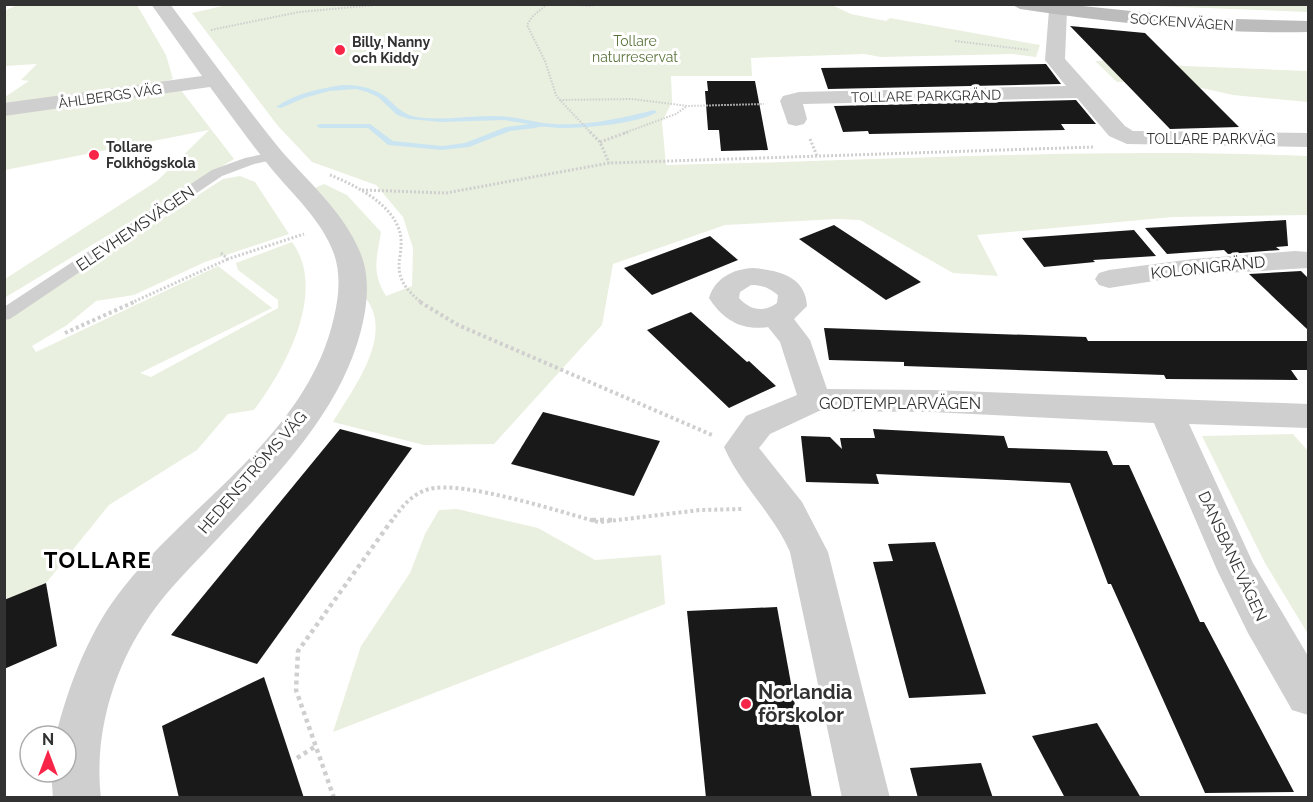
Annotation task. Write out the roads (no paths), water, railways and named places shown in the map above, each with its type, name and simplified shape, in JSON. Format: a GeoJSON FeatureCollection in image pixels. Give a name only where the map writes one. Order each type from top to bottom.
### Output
{"type":"FeatureCollection","features":[{"type":"Feature","properties":{"kind":"street","name":"HEDENSTRÖMS VÄG"},"geometry":{"type":"LineString","coordinates":[[77,798],[75,766],[81,727],[94,681],[123,620],[148,586],[302,419],[339,356],[350,325],[354,282],[345,247],[309,195],[273,156],[160,4]]}},
{"type":"Feature","properties":{"kind":"street","name":"SOCKENVÄGEN"},"geometry":{"type":"LineString","coordinates":[[1020,4],[1120,18],[1220,25],[1308,27]]}},
{"type":"Feature","properties":{"kind":"street","name":"TOLLARE PARKVÄG"},"geometry":{"type":"LineString","coordinates":[[1058,10],[1054,54],[1058,64],[1117,131],[1127,137],[1308,140]]}},
{"type":"Feature","properties":{"kind":"street","name":"ÅHLBERGS VÄG"},"geometry":{"type":"LineString","coordinates":[[4,110],[215,80]]}},
{"type":"Feature","properties":{"kind":"street","name":"TOLLARE PARKGRÄND"},"geometry":{"type":"LineString","coordinates":[[793,111],[791,101],[799,98],[1081,92]]}},
{"type":"Feature","properties":{"kind":"street","name":"KOLONIGRÄND"},"geometry":{"type":"LineString","coordinates":[[1109,279],[1193,267],[1308,260]]}},
{"type":"Feature","properties":{"kind":"street"},"geometry":{"type":"LineString","coordinates":[[776,317],[795,340],[816,400]]}},
{"type":"Feature","properties":{"kind":"street","name":"GODTEMPLARVÄGEN"},"geometry":{"type":"LineString","coordinates":[[866,798],[809,552],[799,529],[785,507],[746,460],[741,447],[758,426],[786,411],[816,400],[932,401],[1306,419]]}},
{"type":"Feature","properties":{"kind":"street","name":"DANSBANEVÄGEN"},"geometry":{"type":"LineString","coordinates":[[1166,412],[1237,570],[1263,620],[1308,695]]}},
{"type":"Feature","properties":{"kind":"lane","name":"ELEVHEMSVÄGEN"},"geometry":{"type":"LineString","coordinates":[[4,315],[217,173],[250,161],[273,156]]}},
{"type":"Feature","properties":{"kind":"waterway"},"geometry":{"type":"LineString","coordinates":[[279,107],[329,89],[356,87],[380,96],[404,115],[430,120],[496,118],[551,126],[571,126],[631,118],[654,112]]}},
{"type":"Feature","properties":{"kind":"waterway"},"geometry":{"type":"LineString","coordinates":[[320,126],[370,126],[391,143],[442,148],[466,145],[509,129],[535,126]]}},
{"type":"Feature","properties":{"kind":"place","name":"Billy, Nanny och Kiddy"},"geometry":{"type":"Point","coordinates":[340,50]}},
{"type":"Feature","properties":{"kind":"place","name":"Tollare Folkhögskola"},"geometry":{"type":"Point","coordinates":[94,155]}},
{"type":"Feature","properties":{"kind":"place","name":"Norlandia förskolor"},"geometry":{"type":"Point","coordinates":[746,704]}},
{"type":"Feature","properties":{"kind":"district","name":"TOLLARE"},"geometry":{"type":"Point","coordinates":[98,560]}},
{"type":"Feature","properties":{"kind":"park label","name":"Tollare naturreservat"},"geometry":{"type":"Point","coordinates":[635,50]}}]}
